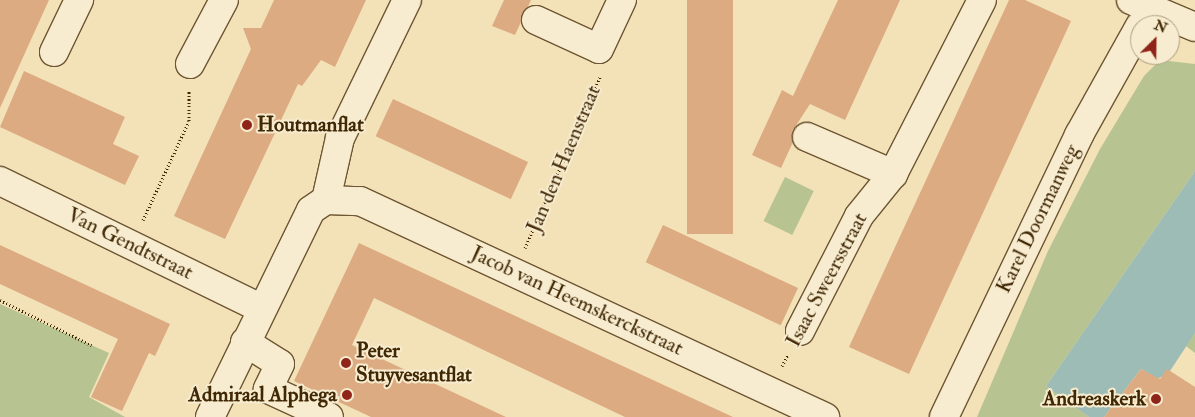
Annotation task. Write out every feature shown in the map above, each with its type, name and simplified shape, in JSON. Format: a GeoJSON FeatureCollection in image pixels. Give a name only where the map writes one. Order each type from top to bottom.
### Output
{"type":"FeatureCollection","features":[{"type":"Feature","properties":{"kind":"street"},"geometry":{"type":"LineString","coordinates":[[54,52],[79,0]]}},
{"type":"Feature","properties":{"kind":"street"},"geometry":{"type":"LineString","coordinates":[[190,64],[224,0]]}},
{"type":"Feature","properties":{"kind":"street"},"geometry":{"type":"LineString","coordinates":[[220,414],[245,342],[260,308],[311,210],[326,200],[340,138],[407,0]]}},
{"type":"Feature","properties":{"kind":"street"},"geometry":{"type":"LineString","coordinates":[[536,20],[599,49],[622,0]]}},
{"type":"Feature","properties":{"kind":"street","name":"Isaac Sweersstraat"},"geometry":{"type":"LineString","coordinates":[[800,331],[858,216],[893,174],[982,0]]}},
{"type":"Feature","properties":{"kind":"street"},"geometry":{"type":"LineString","coordinates":[[1144,12],[1195,27]]}},
{"type":"Feature","properties":{"kind":"street","name":"Karel Doormanweg"},"geometry":{"type":"LineString","coordinates":[[944,417],[1078,135],[1144,12]]}},
{"type":"Feature","properties":{"kind":"street"},"geometry":{"type":"LineString","coordinates":[[807,137],[893,174]]}},
{"type":"Feature","properties":{"kind":"street","name":"Van Gendtstraat"},"geometry":{"type":"LineString","coordinates":[[0,181],[132,243],[260,308]]}},
{"type":"Feature","properties":{"kind":"street","name":"Jacob van Heemskerckstraat"},"geometry":{"type":"LineString","coordinates":[[326,200],[360,201],[825,417]]}},
{"type":"Feature","properties":{"kind":"street"},"geometry":{"type":"LineString","coordinates":[[245,342],[280,364],[268,388],[329,417]]}},
{"type":"Feature","properties":{"kind":"path","name":"Jan den Haenstraat"},"geometry":{"type":"LineString","coordinates":[[513,272],[609,56],[599,49]]}},
{"type":"Feature","properties":{"kind":"path"},"geometry":{"type":"LineString","coordinates":[[132,243],[189,120],[190,64]]}},
{"type":"Feature","properties":{"kind":"path"},"geometry":{"type":"LineString","coordinates":[[0,300],[91,345]]}},
{"type":"Feature","properties":{"kind":"path","name":"Isaac Sweersstraat"},"geometry":{"type":"LineString","coordinates":[[769,391],[800,331]]}},
{"type":"Feature","properties":{"kind":"green space"},"geometry":{"type":"Polygon","coordinates":[[[1180,62],[1195,64],[1195,171],[1046,386],[1089,417],[977,417],[1048,251],[1100,149],[1144,76],[1155,65],[1180,65],[1180,62]]]}},
{"type":"Feature","properties":{"kind":"green space"},"geometry":{"type":"Polygon","coordinates":[[[785,177],[814,191],[792,235],[764,221],[785,177]]]}},
{"type":"Feature","properties":{"kind":"green space"},"geometry":{"type":"Polygon","coordinates":[[[0,304],[109,353],[89,397],[125,417],[0,417],[0,304]]]}},
{"type":"Feature","properties":{"kind":"green space"},"geometry":{"type":"Polygon","coordinates":[[[1195,333],[1195,353],[1186,346],[1195,333]]]}},
{"type":"Feature","properties":{"kind":"water"},"geometry":{"type":"Polygon","coordinates":[[[1195,171],[1195,333],[1170,371],[1158,379],[1141,369],[1104,417],[1089,417],[1046,386],[1195,171]]]}},
{"type":"Feature","properties":{"kind":"building"},"geometry":{"type":"Polygon","coordinates":[[[0,0],[49,0],[0,108],[0,0]]]}},
{"type":"Feature","properties":{"kind":"building","name":"Houtmanflat"},"geometry":{"type":"Polygon","coordinates":[[[274,0],[366,0],[335,67],[321,60],[302,86],[298,84],[225,239],[174,216],[251,49],[243,28],[261,28],[274,0]]]}},
{"type":"Feature","properties":{"kind":"building"},"geometry":{"type":"Polygon","coordinates":[[[504,0],[531,0],[515,35],[492,26],[504,0]]]}},
{"type":"Feature","properties":{"kind":"building"},"geometry":{"type":"Polygon","coordinates":[[[687,0],[733,0],[733,234],[687,234],[687,0]]]}},
{"type":"Feature","properties":{"kind":"building"},"geometry":{"type":"Polygon","coordinates":[[[838,0],[900,0],[845,120],[810,104],[793,130],[793,142],[781,168],[752,155],[782,90],[793,96],[838,0]]]}},
{"type":"Feature","properties":{"kind":"building"},"geometry":{"type":"Polygon","coordinates":[[[1009,0],[1025,0],[1071,21],[909,374],[849,347],[1009,0]]]}},
{"type":"Feature","properties":{"kind":"building"},"geometry":{"type":"Polygon","coordinates":[[[24,71],[125,117],[113,144],[139,156],[125,185],[0,127],[24,71]]]}},
{"type":"Feature","properties":{"kind":"building"},"geometry":{"type":"Polygon","coordinates":[[[393,99],[528,162],[511,199],[376,136],[393,99]]]}},
{"type":"Feature","properties":{"kind":"building"},"geometry":{"type":"Polygon","coordinates":[[[663,225],[798,288],[781,325],[646,262],[663,225]]]}},
{"type":"Feature","properties":{"kind":"building"},"geometry":{"type":"Polygon","coordinates":[[[359,243],[733,417],[625,417],[374,298],[352,345],[506,417],[371,417],[294,381],[359,243]]]}},
{"type":"Feature","properties":{"kind":"building"},"geometry":{"type":"Polygon","coordinates":[[[0,245],[170,324],[155,356],[149,353],[122,411],[91,397],[118,339],[0,284],[0,245]]]}},
{"type":"Feature","properties":{"kind":"building","name":"Andreaskerk"},"geometry":{"type":"Polygon","coordinates":[[[1141,369],[1160,379],[1167,369],[1195,387],[1195,417],[1104,417],[1141,369]]]}},
{"type":"Feature","properties":{"kind":"place","name":"Houtmanflat"},"geometry":{"type":"Point","coordinates":[247,125]}},
{"type":"Feature","properties":{"kind":"place","name":"Peter Stuyvesantflat"},"geometry":{"type":"Point","coordinates":[346,363]}},
{"type":"Feature","properties":{"kind":"place","name":"Admiraal Alphega"},"geometry":{"type":"Point","coordinates":[347,395]}},
{"type":"Feature","properties":{"kind":"place","name":"Andreaskerk"},"geometry":{"type":"Point","coordinates":[1156,399]}}]}
